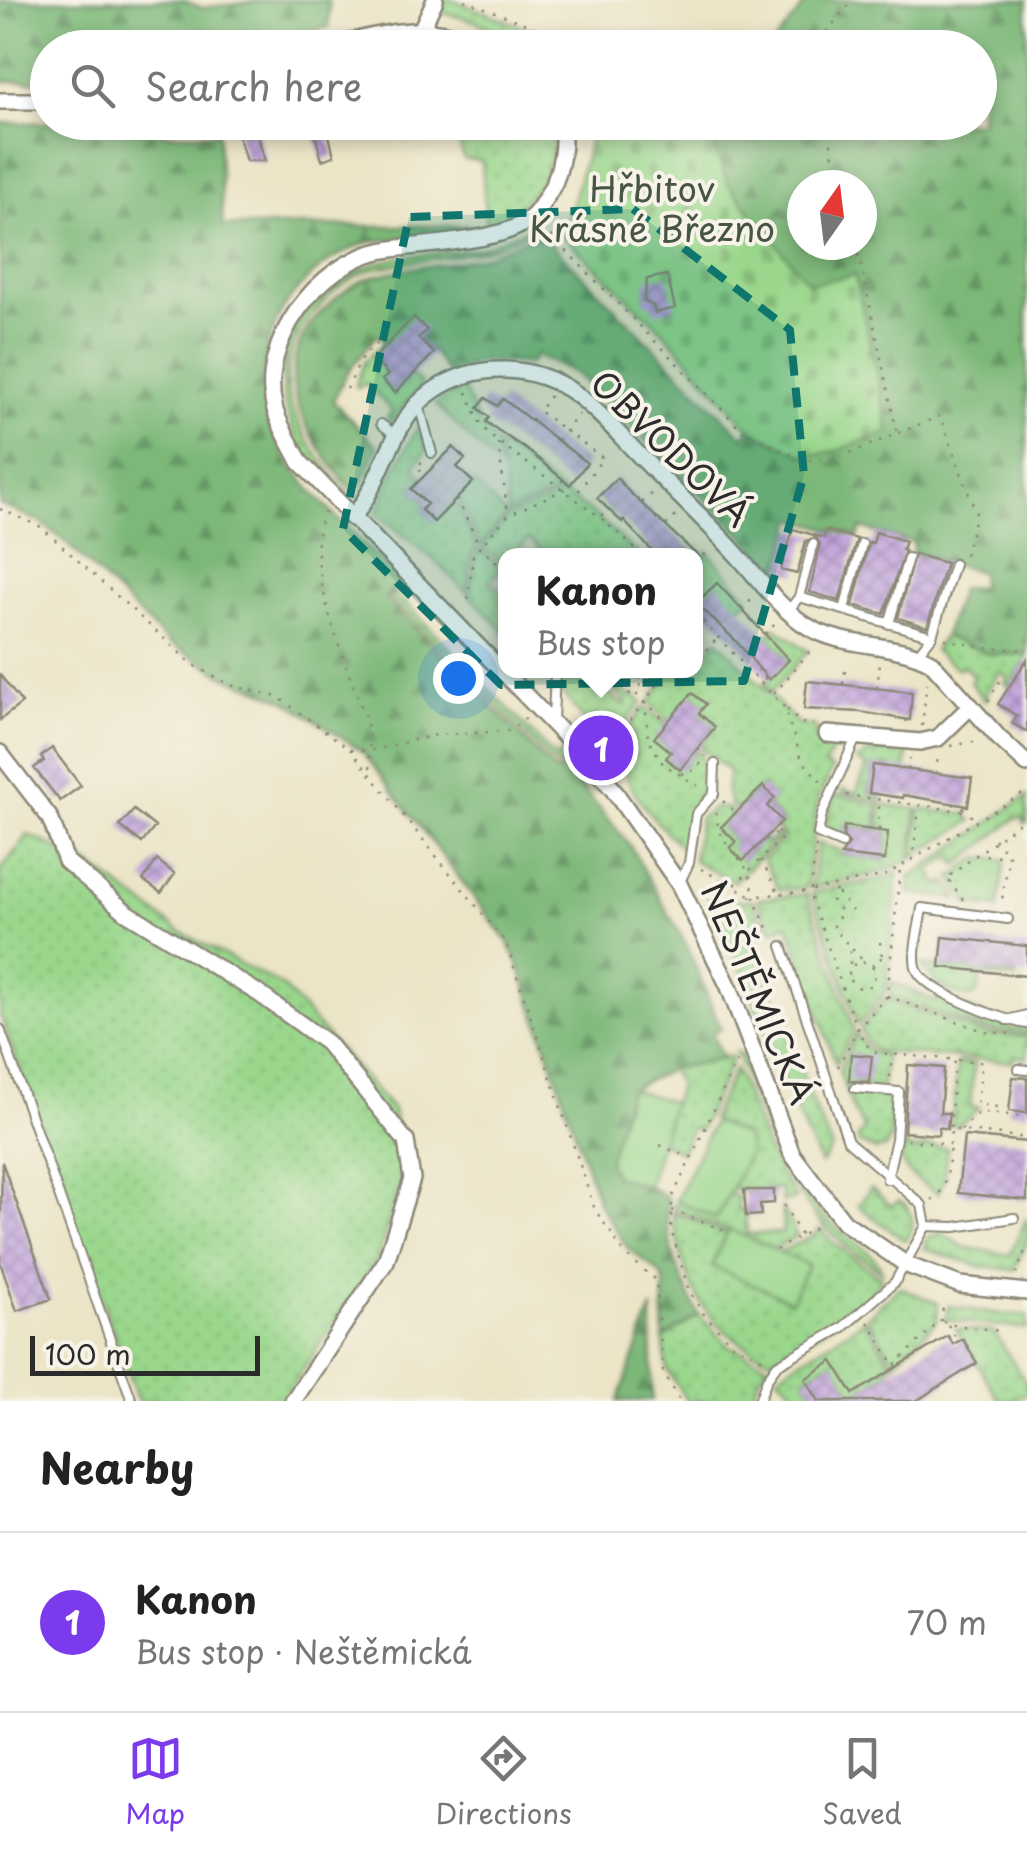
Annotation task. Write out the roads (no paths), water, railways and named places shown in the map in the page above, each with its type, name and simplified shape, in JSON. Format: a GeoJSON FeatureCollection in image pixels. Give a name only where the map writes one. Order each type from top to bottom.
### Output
{"type":"FeatureCollection","features":[{"type":"Feature","properties":{"kind":"street"},"geometry":{"type":"LineString","coordinates":[[422,28],[435,0]]}},
{"type":"Feature","properties":{"kind":"street"},"geometry":{"type":"LineString","coordinates":[[407,30],[431,30]]}},
{"type":"Feature","properties":{"kind":"street"},"geometry":{"type":"LineString","coordinates":[[0,102],[30,101]]}},
{"type":"Feature","properties":{"kind":"street","name":"NEŠTĚMICKÁ"},"geometry":{"type":"LineString","coordinates":[[498,668],[300,462],[274,406],[275,355],[294,312],[340,267],[378,251],[442,244],[517,228],[534,215],[557,178],[563,140]]}},
{"type":"Feature","properties":{"kind":"street","name":"OBVODOVÁ"},"geometry":{"type":"LineString","coordinates":[[352,518],[364,504],[396,436],[431,392],[480,370],[514,370],[547,378],[587,405],[794,603],[808,626],[841,639],[917,654],[979,704],[997,736],[1027,764]]}},
{"type":"Feature","properties":{"kind":"street","name":"NEŠTĚMICKÁ"},"geometry":{"type":"LineString","coordinates":[[507,678],[612,788],[679,884],[728,986],[792,1154],[844,1222],[907,1265],[960,1285],[1027,1292]]}},
{"type":"Feature","properties":{"kind":"street"},"geometry":{"type":"LineString","coordinates":[[827,734],[920,742],[938,738],[979,704]]}},
{"type":"Feature","properties":{"kind":"street"},"geometry":{"type":"LineString","coordinates":[[0,753],[50,818],[66,861],[126,912],[258,993],[327,1043],[406,1140],[412,1180],[386,1260],[294,1401]]}},
{"type":"Feature","properties":{"kind":"lane"},"geometry":{"type":"LineString","coordinates":[[419,405],[432,452]]}},
{"type":"Feature","properties":{"kind":"lane"},"geometry":{"type":"LineString","coordinates":[[381,424],[396,436]]}},
{"type":"Feature","properties":{"kind":"lane"},"geometry":{"type":"LineString","coordinates":[[813,544],[794,603],[844,610],[932,636]]}},
{"type":"Feature","properties":{"kind":"lane"},"geometry":{"type":"LineString","coordinates":[[844,610],[862,544]]}},
{"type":"Feature","properties":{"kind":"lane"},"geometry":{"type":"LineString","coordinates":[[889,624],[908,558]]}},
{"type":"Feature","properties":{"kind":"lane"},"geometry":{"type":"LineString","coordinates":[[917,654],[932,636],[954,564]]}},
{"type":"Feature","properties":{"kind":"lane"},"geometry":{"type":"LineString","coordinates":[[553,725],[555,678]]}},
{"type":"Feature","properties":{"kind":"lane"},"geometry":{"type":"LineString","coordinates":[[842,844],[818,834],[856,738]]}},
{"type":"Feature","properties":{"kind":"lane"},"geometry":{"type":"LineString","coordinates":[[679,884],[689,863],[696,814],[714,794],[715,764]]}},
{"type":"Feature","properties":{"kind":"lane"},"geometry":{"type":"LineString","coordinates":[[1008,919],[922,908],[916,964],[927,983],[1006,1020],[1027,1024]]}},
{"type":"Feature","properties":{"kind":"lane"},"geometry":{"type":"LineString","coordinates":[[760,1401],[767,1379],[777,1365],[842,1328],[895,1282],[926,1226],[922,1205],[848,1141],[782,946]]}},
{"type":"Feature","properties":{"kind":"lane"},"geometry":{"type":"LineString","coordinates":[[1006,1020],[1027,1015]]}},
{"type":"Feature","properties":{"kind":"lane"},"geometry":{"type":"LineString","coordinates":[[0,1029],[132,1401]]}},
{"type":"Feature","properties":{"kind":"lane"},"geometry":{"type":"LineString","coordinates":[[855,1088],[900,1092],[896,1140],[887,1178]]}},
{"type":"Feature","properties":{"kind":"lane"},"geometry":{"type":"LineString","coordinates":[[926,1226],[956,1227],[1014,1218]]}},
{"type":"Feature","properties":{"kind":"place","name":"Kanon"},"geometry":{"type":"Point","coordinates":[601,748]}},
{"type":"Feature","properties":{"kind":"park label","name":"Hřbitov Krásné Březno"},"geometry":{"type":"Point","coordinates":[652,210]}}]}
